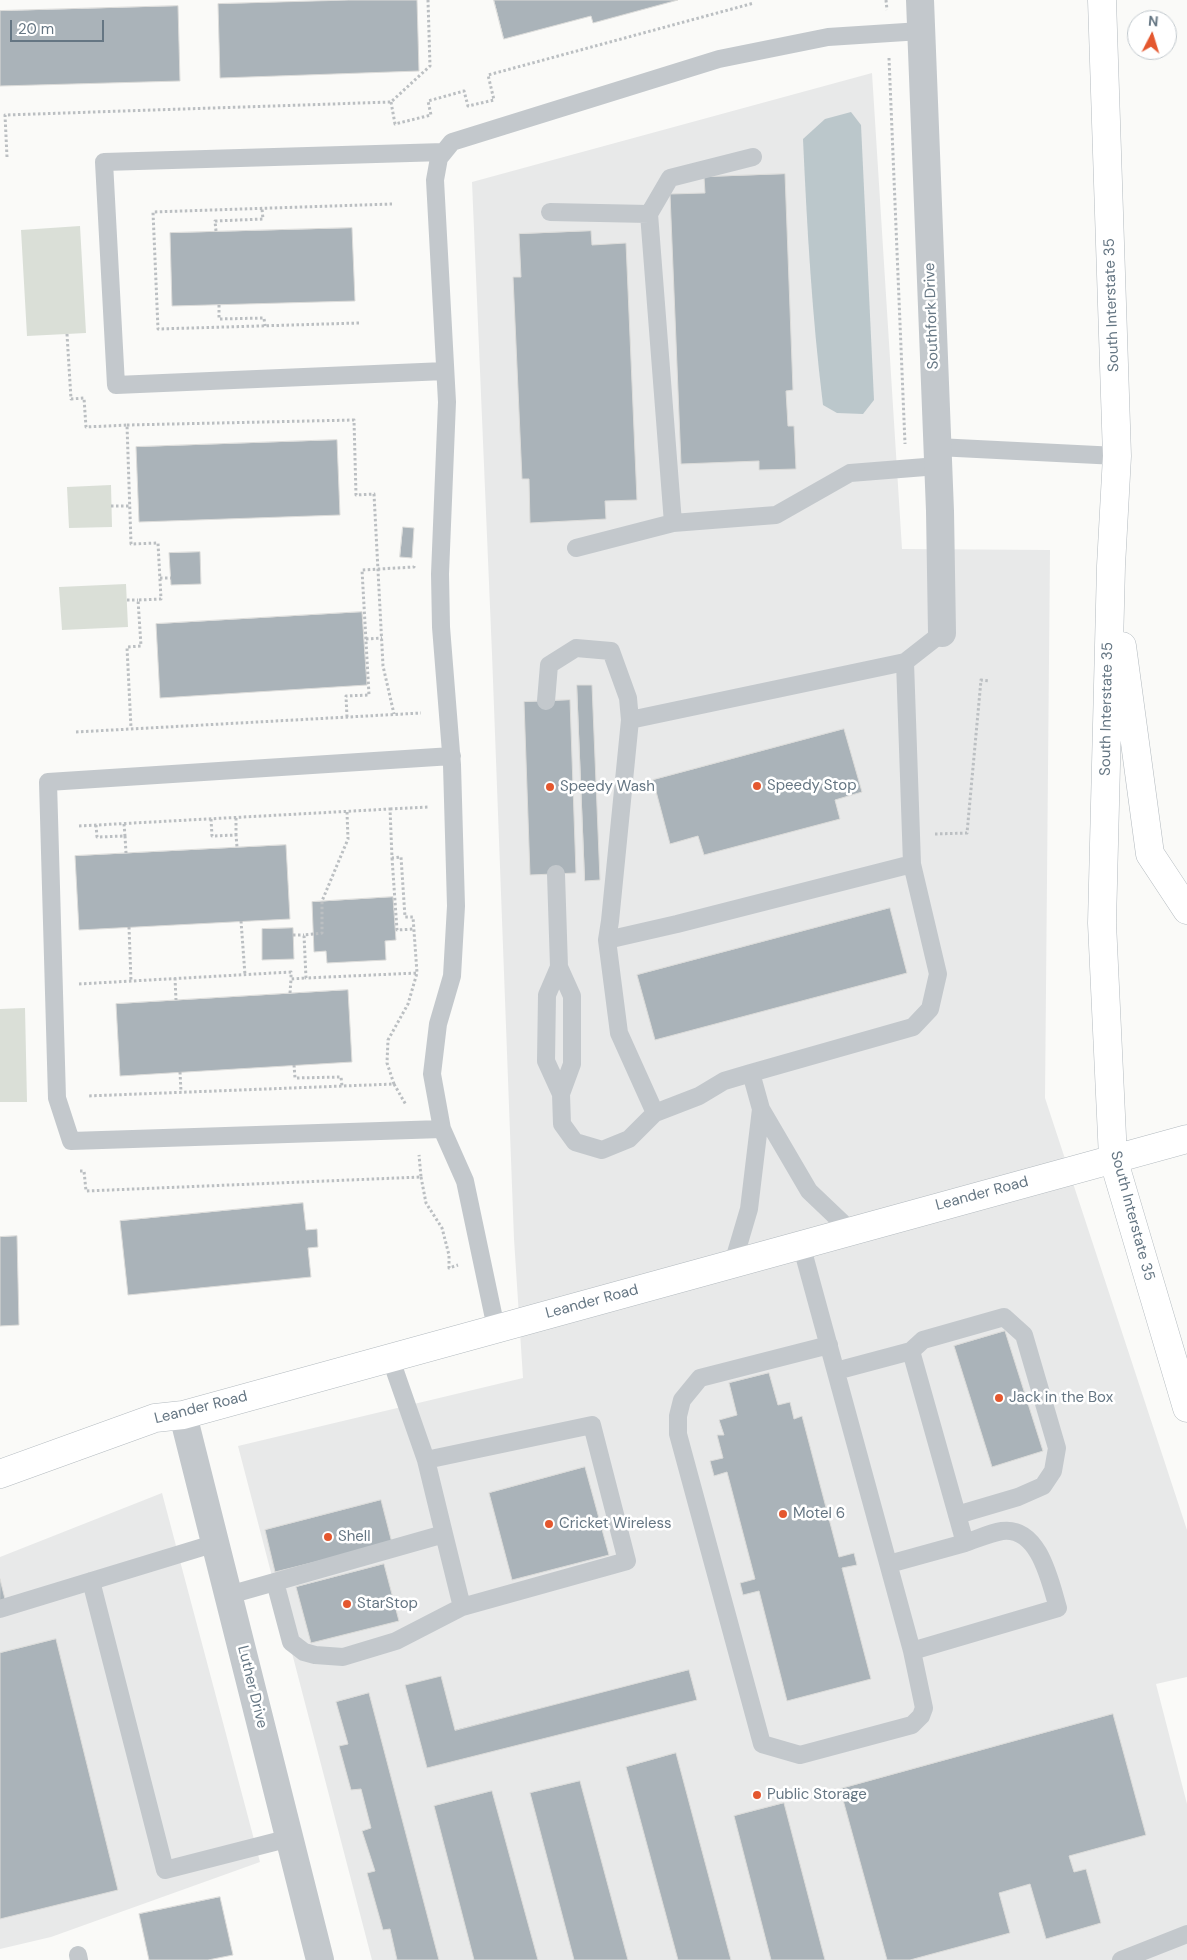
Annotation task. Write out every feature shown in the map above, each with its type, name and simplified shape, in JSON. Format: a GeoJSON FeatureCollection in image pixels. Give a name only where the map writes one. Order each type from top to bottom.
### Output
{"type":"FeatureCollection","features":[{"type":"Feature","properties":{"kind":"main road","name":"South Interstate 35"},"geometry":{"type":"LineString","coordinates":[[1102,0],[1117,456],[1111,566],[1102,923],[1113,1158],[1187,1408]]}},
{"type":"Feature","properties":{"kind":"main road"},"geometry":{"type":"LineString","coordinates":[[1111,566],[1150,854],[1187,910]]}},
{"type":"Feature","properties":{"kind":"main road","name":"Leander Road"},"geometry":{"type":"LineString","coordinates":[[0,1474],[155,1418],[183,1414],[1187,1139]]}},
{"type":"Feature","properties":{"kind":"street","name":"Southfork Drive"},"geometry":{"type":"LineString","coordinates":[[920,0],[938,457],[942,633]]}},
{"type":"Feature","properties":{"kind":"street","name":"Luther Drive"},"geometry":{"type":"LineString","coordinates":[[183,1414],[320,1960]]}},
{"type":"Feature","properties":{"kind":"lane"},"geometry":{"type":"LineString","coordinates":[[496,1328],[465,1181],[442,1129],[432,1074],[438,1024],[452,976],[456,906],[452,756],[440,574],[447,402],[435,180],[439,158],[452,142],[719,59],[828,37],[921,31]]}},
{"type":"Feature","properties":{"kind":"lane"},"geometry":{"type":"LineString","coordinates":[[444,152],[104,162],[116,386],[445,371]]}},
{"type":"Feature","properties":{"kind":"lane"},"geometry":{"type":"LineString","coordinates":[[673,523],[649,214],[670,178],[753,157]]}},
{"type":"Feature","properties":{"kind":"lane"},"geometry":{"type":"LineString","coordinates":[[550,212],[649,214]]}},
{"type":"Feature","properties":{"kind":"lane"},"geometry":{"type":"LineString","coordinates":[[576,548],[673,523],[776,516],[850,473],[938,457],[1117,456]]}},
{"type":"Feature","properties":{"kind":"lane"},"geometry":{"type":"LineString","coordinates":[[630,720],[905,662],[942,633]]}},
{"type":"Feature","properties":{"kind":"lane"},"geometry":{"type":"LineString","coordinates":[[546,701],[549,665],[576,648],[611,651],[628,698],[630,720],[610,921],[606,940],[619,1033],[655,1114]]}},
{"type":"Feature","properties":{"kind":"lane"},"geometry":{"type":"LineString","coordinates":[[559,968],[547,995],[546,1060],[561,1094],[562,1124],[575,1142],[602,1150],[629,1139],[655,1114],[699,1096],[724,1081],[914,1027],[930,1009],[938,974],[912,864],[905,662]]}},
{"type":"Feature","properties":{"kind":"lane"},"geometry":{"type":"LineString","coordinates":[[442,1129],[71,1141],[57,1098],[48,782],[452,756]]}},
{"type":"Feature","properties":{"kind":"lane"},"geometry":{"type":"LineString","coordinates":[[606,940],[677,924],[912,864]]}},
{"type":"Feature","properties":{"kind":"lane"},"geometry":{"type":"LineString","coordinates":[[556,874],[559,968],[572,996],[572,1064],[561,1094]]}},
{"type":"Feature","properties":{"kind":"lane"},"geometry":{"type":"LineString","coordinates":[[751,1073],[761,1109],[810,1191],[851,1231]]}},
{"type":"Feature","properties":{"kind":"lane"},"geometry":{"type":"LineString","coordinates":[[734,1263],[749,1209],[761,1109]]}},
{"type":"Feature","properties":{"kind":"lane"},"geometry":{"type":"LineString","coordinates":[[801,1244],[829,1345],[889,1564],[912,1650],[924,1708],[922,1716],[912,1725],[800,1755],[762,1744],[678,1434],[678,1416],[682,1400],[700,1378],[829,1345]]}},
{"type":"Feature","properties":{"kind":"lane"},"geometry":{"type":"LineString","coordinates":[[836,1371],[911,1350],[923,1340],[1004,1317],[1024,1335],[1057,1448],[1053,1471],[1043,1486],[1018,1497],[957,1515]]}},
{"type":"Feature","properties":{"kind":"lane"},"geometry":{"type":"LineString","coordinates":[[911,1350],[965,1543]]}},
{"type":"Feature","properties":{"kind":"lane"},"geometry":{"type":"LineString","coordinates":[[390,1357],[426,1460],[462,1607]]}},
{"type":"Feature","properties":{"kind":"lane"},"geometry":{"type":"LineString","coordinates":[[275,1582],[291,1642],[304,1652],[315,1655],[343,1657],[396,1641],[462,1607],[627,1561],[592,1425],[426,1460]]}},
{"type":"Feature","properties":{"kind":"lane"},"geometry":{"type":"LineString","coordinates":[[889,1564],[1002,1531],[1020,1533],[1029,1540],[1044,1563],[1058,1608],[912,1650]]}},
{"type":"Feature","properties":{"kind":"lane"},"geometry":{"type":"LineString","coordinates":[[229,1595],[444,1534]]}},
{"type":"Feature","properties":{"kind":"lane"},"geometry":{"type":"LineString","coordinates":[[0,1609],[216,1544]]}},
{"type":"Feature","properties":{"kind":"lane"},"geometry":{"type":"LineString","coordinates":[[91,1581],[165,1870],[290,1838]]}},
{"type":"Feature","properties":{"kind":"lane"},"geometry":{"type":"LineString","coordinates":[[1121,1960],[1187,1934]]}},
{"type":"Feature","properties":{"kind":"path"},"geometry":{"type":"LineString","coordinates":[[7,157],[5,115],[391,102],[430,66],[428,0]]}},
{"type":"Feature","properties":{"kind":"path"},"geometry":{"type":"LineString","coordinates":[[391,102],[396,124],[431,115],[428,101],[445,95],[464,91],[468,106],[494,100],[488,75],[754,3]]}},
{"type":"Feature","properties":{"kind":"path"},"geometry":{"type":"LineString","coordinates":[[889,55],[904,426]]}},
{"type":"Feature","properties":{"kind":"path"},"geometry":{"type":"LineString","coordinates":[[360,323],[158,330],[153,212],[392,204]]}},
{"type":"Feature","properties":{"kind":"path"},"geometry":{"type":"LineString","coordinates":[[216,231],[215,221],[263,219],[262,209]]}},
{"type":"Feature","properties":{"kind":"path"},"geometry":{"type":"LineString","coordinates":[[219,305],[219,319],[264,318],[265,326]]}},
{"type":"Feature","properties":{"kind":"path"},"geometry":{"type":"LineString","coordinates":[[68,334],[71,399],[84,398],[86,427],[354,420],[356,495],[374,494],[383,666],[394,714]]}},
{"type":"Feature","properties":{"kind":"path"},"geometry":{"type":"LineString","coordinates":[[127,425],[131,544],[158,543],[161,599],[127,600]]}},
{"type":"Feature","properties":{"kind":"path"},"geometry":{"type":"LineString","coordinates":[[111,506],[129,506]]}},
{"type":"Feature","properties":{"kind":"path"},"geometry":{"type":"LineString","coordinates":[[347,717],[346,696],[369,696],[362,570],[414,568],[414,559]]}},
{"type":"Feature","properties":{"kind":"path"},"geometry":{"type":"LineString","coordinates":[[160,578],[171,578]]}},
{"type":"Feature","properties":{"kind":"path"},"geometry":{"type":"LineString","coordinates":[[131,728],[127,647],[141,646],[138,600]]}},
{"type":"Feature","properties":{"kind":"path"},"geometry":{"type":"LineString","coordinates":[[366,639],[382,638]]}},
{"type":"Feature","properties":{"kind":"path"},"geometry":{"type":"LineString","coordinates":[[911,834],[967,833],[981,680],[990,681]]}},
{"type":"Feature","properties":{"kind":"path"},"geometry":{"type":"LineString","coordinates":[[76,732],[421,713]]}},
{"type":"Feature","properties":{"kind":"path"},"geometry":{"type":"LineString","coordinates":[[79,826],[432,807]]}},
{"type":"Feature","properties":{"kind":"path"},"geometry":{"type":"LineString","coordinates":[[390,809],[397,930],[414,929]]}},
{"type":"Feature","properties":{"kind":"path"},"geometry":{"type":"LineString","coordinates":[[293,935],[322,933],[322,901],[348,839],[348,812]]}},
{"type":"Feature","properties":{"kind":"path"},"geometry":{"type":"LineString","coordinates":[[236,818],[237,847]]}},
{"type":"Feature","properties":{"kind":"path"},"geometry":{"type":"LineString","coordinates":[[212,819],[212,836],[236,835]]}},
{"type":"Feature","properties":{"kind":"path"},"geometry":{"type":"LineString","coordinates":[[124,824],[126,853]]}},
{"type":"Feature","properties":{"kind":"path"},"geometry":{"type":"LineString","coordinates":[[96,825],[97,837],[125,836]]}},
{"type":"Feature","properties":{"kind":"path"},"geometry":{"type":"LineString","coordinates":[[392,858],[401,857],[405,917],[413,917],[417,973],[408,1004],[388,1040],[388,1063],[394,1084],[407,1108]]}},
{"type":"Feature","properties":{"kind":"path"},"geometry":{"type":"LineString","coordinates":[[241,921],[244,974]]}},
{"type":"Feature","properties":{"kind":"path"},"geometry":{"type":"LineString","coordinates":[[129,927],[131,981]]}},
{"type":"Feature","properties":{"kind":"path"},"geometry":{"type":"LineString","coordinates":[[304,935],[306,978]]}},
{"type":"Feature","properties":{"kind":"path"},"geometry":{"type":"LineString","coordinates":[[54,986],[291,972],[290,993]]}},
{"type":"Feature","properties":{"kind":"path"},"geometry":{"type":"LineString","coordinates":[[291,979],[417,973]]}},
{"type":"Feature","properties":{"kind":"path"},"geometry":{"type":"LineString","coordinates":[[175,978],[176,1000]]}},
{"type":"Feature","properties":{"kind":"path"},"geometry":{"type":"LineString","coordinates":[[294,1065],[295,1078],[341,1077],[342,1086]]}},
{"type":"Feature","properties":{"kind":"path"},"geometry":{"type":"LineString","coordinates":[[180,1072],[181,1092]]}},
{"type":"Feature","properties":{"kind":"path"},"geometry":{"type":"LineString","coordinates":[[87,1096],[394,1084]]}},
{"type":"Feature","properties":{"kind":"path"},"geometry":{"type":"LineString","coordinates":[[418,1149],[426,1203],[442,1228],[449,1255],[449,1268],[458,1265]]}},
{"type":"Feature","properties":{"kind":"path"},"geometry":{"type":"LineString","coordinates":[[80,1171],[84,1171],[86,1191],[422,1177]]}},
{"type":"Feature","properties":{"kind":"shaded area"},"geometry":{"type":"Polygon","coordinates":[[[872,73],[902,549],[1050,550],[1045,1098],[1187,1530],[1187,1677],[1156,1684],[1187,1804],[1187,1960],[372,1960],[238,1446],[523,1378],[514,1239],[472,182],[872,73]]]}},
{"type":"Feature","properties":{"kind":"shaded area"},"geometry":{"type":"Polygon","coordinates":[[[851,112],[861,125],[874,400],[863,414],[837,413],[823,405],[810,272],[803,139],[825,119],[851,112]]]}},
{"type":"Feature","properties":{"kind":"shaded area"},"geometry":{"type":"Polygon","coordinates":[[[80,226],[86,333],[27,336],[21,230],[80,226]]]}},
{"type":"Feature","properties":{"kind":"shaded area"},"geometry":{"type":"Polygon","coordinates":[[[111,485],[112,527],[69,528],[67,487],[111,485]]]}},
{"type":"Feature","properties":{"kind":"shaded area"},"geometry":{"type":"Polygon","coordinates":[[[126,584],[128,627],[62,630],[59,587],[126,584]]]}},
{"type":"Feature","properties":{"kind":"shaded area"},"geometry":{"type":"Polygon","coordinates":[[[25,1008],[27,1102],[0,1102],[0,1009],[25,1008]]]}},
{"type":"Feature","properties":{"kind":"shaded area"},"geometry":{"type":"Polygon","coordinates":[[[162,1493],[260,1862],[51,1937],[0,1949],[0,1557],[162,1493]]]}},
{"type":"Feature","properties":{"kind":"building"},"geometry":{"type":"Polygon","coordinates":[[[417,0],[419,71],[220,78],[218,4],[417,0]]]}},
{"type":"Feature","properties":{"kind":"building"},"geometry":{"type":"Polygon","coordinates":[[[494,0],[678,0],[593,23],[591,16],[504,39],[494,0]]]}},
{"type":"Feature","properties":{"kind":"building"},"geometry":{"type":"Polygon","coordinates":[[[178,6],[180,81],[0,86],[0,11],[178,6]]]}},
{"type":"Feature","properties":{"kind":"building"},"geometry":{"type":"Polygon","coordinates":[[[785,174],[793,390],[786,391],[788,426],[794,426],[796,469],[759,470],[759,461],[681,464],[670,194],[705,193],[704,177],[785,174]]]}},
{"type":"Feature","properties":{"kind":"building"},"geometry":{"type":"Polygon","coordinates":[[[352,228],[355,301],[172,306],[170,233],[352,228]]]}},
{"type":"Feature","properties":{"kind":"building"},"geometry":{"type":"Polygon","coordinates":[[[591,231],[592,245],[626,243],[637,500],[605,501],[606,519],[530,523],[529,479],[522,479],[513,277],[521,277],[519,234],[591,231]]]}},
{"type":"Feature","properties":{"kind":"building"},"geometry":{"type":"Polygon","coordinates":[[[337,440],[340,515],[139,522],[136,447],[337,440]]]}},
{"type":"Feature","properties":{"kind":"building"},"geometry":{"type":"Polygon","coordinates":[[[403,527],[414,528],[412,558],[400,557],[403,527]]]}},
{"type":"Feature","properties":{"kind":"building"},"geometry":{"type":"Polygon","coordinates":[[[200,552],[201,584],[171,585],[169,553],[200,552]]]}},
{"type":"Feature","properties":{"kind":"building"},"geometry":{"type":"Polygon","coordinates":[[[362,612],[367,685],[160,698],[156,624],[362,612]]]}},
{"type":"Feature","properties":{"kind":"building"},"geometry":{"type":"Polygon","coordinates":[[[577,685],[592,685],[600,880],[585,881],[577,685]]]}},
{"type":"Feature","properties":{"kind":"building","name":"Speedy Wash"},"geometry":{"type":"Polygon","coordinates":[[[570,700],[576,873],[530,875],[524,702],[570,700]]]}},
{"type":"Feature","properties":{"kind":"building","name":"Speedy Stop"},"geometry":{"type":"Polygon","coordinates":[[[844,729],[862,792],[835,800],[840,819],[704,855],[698,836],[670,844],[653,780],[844,729]]]}},
{"type":"Feature","properties":{"kind":"building"},"geometry":{"type":"Polygon","coordinates":[[[286,845],[290,919],[79,930],[75,856],[286,845]]]}},
{"type":"Feature","properties":{"kind":"building"},"geometry":{"type":"Polygon","coordinates":[[[393,897],[396,940],[385,941],[386,960],[327,963],[326,951],[314,952],[312,902],[393,897]]]}},
{"type":"Feature","properties":{"kind":"building"},"geometry":{"type":"Polygon","coordinates":[[[890,908],[907,973],[655,1040],[637,975],[890,908]]]}},
{"type":"Feature","properties":{"kind":"building"},"geometry":{"type":"Polygon","coordinates":[[[293,928],[294,959],[262,960],[262,929],[293,928]]]}},
{"type":"Feature","properties":{"kind":"building"},"geometry":{"type":"Polygon","coordinates":[[[348,990],[352,1062],[120,1076],[116,1004],[348,990]]]}},
{"type":"Feature","properties":{"kind":"building"},"geometry":{"type":"Polygon","coordinates":[[[303,1203],[306,1230],[317,1229],[318,1247],[308,1248],[311,1277],[128,1295],[120,1221],[303,1203]]]}},
{"type":"Feature","properties":{"kind":"building"},"geometry":{"type":"Polygon","coordinates":[[[17,1236],[19,1325],[0,1326],[0,1237],[17,1236]]]}},
{"type":"Feature","properties":{"kind":"building","name":"Jack in the Box"},"geometry":{"type":"Polygon","coordinates":[[[1005,1331],[1043,1451],[992,1467],[954,1346],[1005,1331]]]}},
{"type":"Feature","properties":{"kind":"building","name":"Motel 6"},"geometry":{"type":"Polygon","coordinates":[[[769,1373],[778,1405],[790,1402],[794,1419],[802,1416],[839,1557],[854,1553],[857,1565],[842,1568],[871,1679],[787,1701],[759,1591],[743,1595],[740,1583],[755,1579],[727,1472],[714,1476],[710,1461],[723,1458],[717,1435],[724,1435],[719,1420],[737,1415],[729,1383],[769,1373]]]}},
{"type":"Feature","properties":{"kind":"building","name":"Cricket Wireless"},"geometry":{"type":"Polygon","coordinates":[[[585,1467],[609,1555],[512,1580],[489,1493],[585,1467]]]}},
{"type":"Feature","properties":{"kind":"building","name":"Shell"},"geometry":{"type":"Polygon","coordinates":[[[381,1500],[392,1543],[275,1572],[265,1530],[381,1500]]]}},
{"type":"Feature","properties":{"kind":"building","name":"StarStop"},"geometry":{"type":"Polygon","coordinates":[[[384,1564],[399,1621],[311,1643],[296,1587],[384,1564]]]}},
{"type":"Feature","properties":{"kind":"building"},"geometry":{"type":"Polygon","coordinates":[[[0,1579],[5,1599],[0,1601],[0,1579]]]}},
{"type":"Feature","properties":{"kind":"building"},"geometry":{"type":"Polygon","coordinates":[[[56,1639],[118,1890],[0,1919],[0,1653],[56,1639]]]}},
{"type":"Feature","properties":{"kind":"building"},"geometry":{"type":"Polygon","coordinates":[[[689,1670],[697,1700],[427,1768],[405,1685],[441,1676],[455,1730],[689,1670]]]}},
{"type":"Feature","properties":{"kind":"building"},"geometry":{"type":"Polygon","coordinates":[[[369,1693],[439,1960],[397,1960],[390,1929],[383,1930],[367,1873],[375,1871],[362,1831],[371,1828],[361,1789],[351,1790],[339,1746],[348,1744],[336,1702],[369,1693]]]}},
{"type":"Feature","properties":{"kind":"building"},"geometry":{"type":"Polygon","coordinates":[[[1113,1714],[1146,1835],[1069,1856],[1074,1872],[1086,1869],[1101,1923],[1046,1939],[1030,1884],[999,1893],[1010,1933],[910,1960],[887,1960],[840,1789],[1113,1714]]]}},
{"type":"Feature","properties":{"kind":"building"},"geometry":{"type":"Polygon","coordinates":[[[676,1753],[731,1960],[678,1960],[626,1767],[676,1753]]]}},
{"type":"Feature","properties":{"kind":"building"},"geometry":{"type":"Polygon","coordinates":[[[580,1781],[628,1960],[574,1960],[530,1793],[580,1781]]]}},
{"type":"Feature","properties":{"kind":"building"},"geometry":{"type":"Polygon","coordinates":[[[492,1791],[538,1960],[474,1960],[434,1806],[492,1791]]]}},
{"type":"Feature","properties":{"kind":"building"},"geometry":{"type":"Polygon","coordinates":[[[784,1803],[825,1960],[771,1960],[734,1816],[784,1803]]]}},
{"type":"Feature","properties":{"kind":"building"},"geometry":{"type":"Polygon","coordinates":[[[220,1897],[233,1955],[208,1960],[149,1960],[139,1914],[220,1897]]]}},
{"type":"Feature","properties":{"kind":"place","name":"Speedy Stop"},"geometry":{"type":"Point","coordinates":[757,786]}},
{"type":"Feature","properties":{"kind":"place","name":"Speedy Wash"},"geometry":{"type":"Point","coordinates":[550,787]}},
{"type":"Feature","properties":{"kind":"place","name":"Jack in the Box"},"geometry":{"type":"Point","coordinates":[999,1398]}},
{"type":"Feature","properties":{"kind":"place","name":"Motel 6"},"geometry":{"type":"Point","coordinates":[783,1514]}},
{"type":"Feature","properties":{"kind":"place","name":"Cricket Wireless"},"geometry":{"type":"Point","coordinates":[549,1524]}},
{"type":"Feature","properties":{"kind":"place","name":"Shell"},"geometry":{"type":"Point","coordinates":[328,1537]}},
{"type":"Feature","properties":{"kind":"place","name":"StarStop"},"geometry":{"type":"Point","coordinates":[347,1604]}},
{"type":"Feature","properties":{"kind":"place","name":"Public Storage"},"geometry":{"type":"Point","coordinates":[757,1795]}}]}
